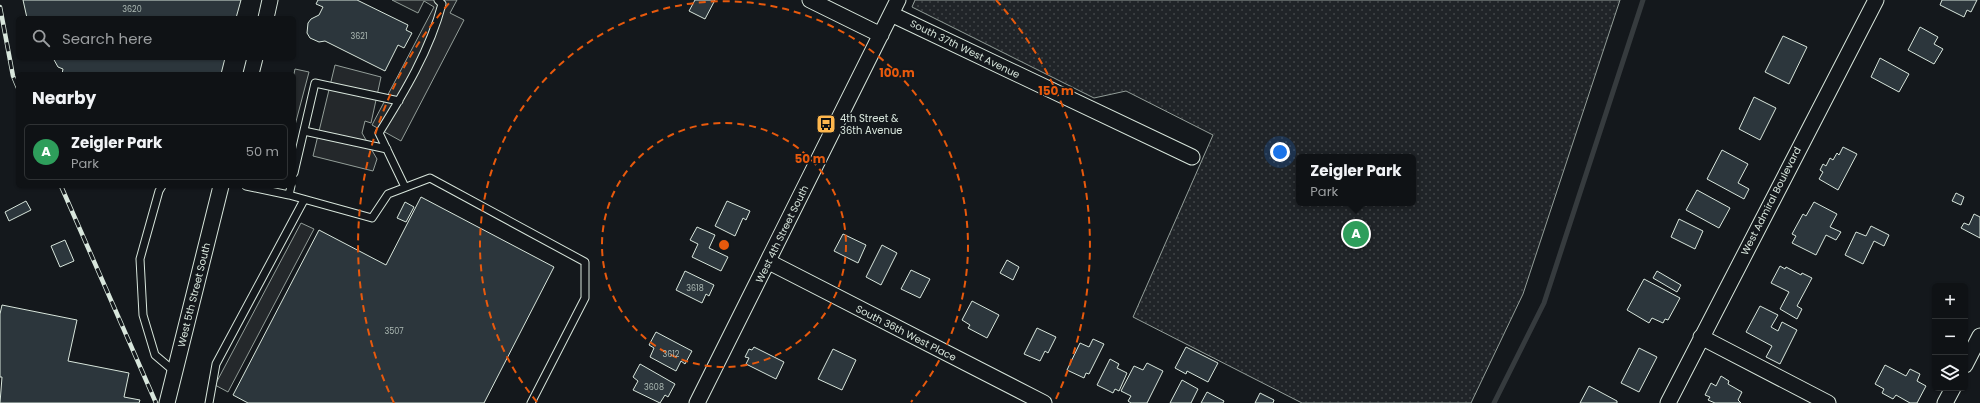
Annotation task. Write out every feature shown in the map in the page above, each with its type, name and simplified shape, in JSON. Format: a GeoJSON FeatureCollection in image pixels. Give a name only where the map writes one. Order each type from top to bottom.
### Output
{"type":"FeatureCollection","features":[{"type":"Feature","properties":{"kind":"street"},"geometry":{"type":"LineString","coordinates":[[266,16],[270,0]]}},
{"type":"Feature","properties":{"kind":"street"},"geometry":{"type":"LineString","coordinates":[[810,0],[881,35]]}},
{"type":"Feature","properties":{"kind":"street","name":"West 4th Street South"},"geometry":{"type":"LineString","coordinates":[[697,403],[769,262],[898,0]]}},
{"type":"Feature","properties":{"kind":"street","name":"West Admiral Boulevard"},"geometry":{"type":"LineString","coordinates":[[1668,403],[1876,0]]}},
{"type":"Feature","properties":{"kind":"street","name":"South 37th West Avenue"},"geometry":{"type":"LineString","coordinates":[[891,14],[1192,157]]}},
{"type":"Feature","properties":{"kind":"street"},"geometry":{"type":"LineString","coordinates":[[252,72],[254,60]]}},
{"type":"Feature","properties":{"kind":"street","name":"West 5th Street South"},"geometry":{"type":"LineString","coordinates":[[170,401],[175,372],[221,188]]}},
{"type":"Feature","properties":{"kind":"street","name":"South 36th West Place"},"geometry":{"type":"LineString","coordinates":[[769,262],[1044,403]]}},
{"type":"Feature","properties":{"kind":"street"},"geometry":{"type":"LineString","coordinates":[[1968,359],[1980,336]]}},
{"type":"Feature","properties":{"kind":"street"},"geometry":{"type":"LineString","coordinates":[[1701,337],[1828,403]]}},
{"type":"Feature","properties":{"kind":"street"},"geometry":{"type":"LineString","coordinates":[[1945,403],[1951,391]]}},
{"type":"Feature","properties":{"kind":"lane"},"geometry":{"type":"LineString","coordinates":[[405,187],[379,133],[399,101],[436,29],[442,4],[438,0]]}},
{"type":"Feature","properties":{"kind":"lane"},"geometry":{"type":"LineString","coordinates":[[296,165],[315,83],[399,101]]}},
{"type":"Feature","properties":{"kind":"lane"},"geometry":{"type":"LineString","coordinates":[[304,131],[387,149]]}},
{"type":"Feature","properties":{"kind":"lane"},"geometry":{"type":"LineString","coordinates":[[256,188],[289,195],[372,218],[388,194],[430,178],[585,262],[585,298],[531,403]]}},
{"type":"Feature","properties":{"kind":"lane"},"geometry":{"type":"LineString","coordinates":[[161,188],[140,259],[143,315],[155,355],[175,372]]}},
{"type":"Feature","properties":{"kind":"lane"},"geometry":{"type":"LineString","coordinates":[[289,195],[291,188]]}},
{"type":"Feature","properties":{"kind":"lane"},"geometry":{"type":"LineString","coordinates":[[209,403],[216,364],[304,200]]}},
{"type":"Feature","properties":{"kind":"shaded area"},"geometry":{"type":"Polygon","coordinates":[[[392,0],[457,0],[450,13],[464,20],[401,141],[372,125],[434,7],[424,1],[418,13],[392,0]]]}},
{"type":"Feature","properties":{"kind":"shaded area"},"geometry":{"type":"Polygon","coordinates":[[[915,0],[1620,0],[1523,294],[1471,403],[1302,403],[1133,317],[1213,135],[1126,91],[1094,98],[912,7],[915,0]]]}},
{"type":"Feature","properties":{"kind":"shaded area"},"geometry":{"type":"Polygon","coordinates":[[[335,65],[381,77],[371,123],[365,121],[362,133],[377,159],[373,171],[313,156],[335,65]]]}},
{"type":"Feature","properties":{"kind":"shaded area"},"geometry":{"type":"Polygon","coordinates":[[[295,69],[309,72],[296,121],[296,72],[294,72],[295,69]]]}},
{"type":"Feature","properties":{"kind":"shaded area"},"geometry":{"type":"Polygon","coordinates":[[[301,223],[314,229],[228,392],[215,385],[301,223]]]}},
{"type":"Feature","properties":{"kind":"building"},"geometry":{"type":"Polygon","coordinates":[[[23,0],[241,0],[237,16],[27,16],[23,0]]]}},
{"type":"Feature","properties":{"kind":"building"},"geometry":{"type":"Polygon","coordinates":[[[318,0],[357,0],[408,25],[406,30],[412,33],[404,48],[398,45],[385,71],[325,41],[319,42],[310,38],[307,33],[308,23],[311,19],[319,15],[323,7],[316,4],[318,0]]]}},
{"type":"Feature","properties":{"kind":"building"},"geometry":{"type":"Polygon","coordinates":[[[695,0],[715,0],[705,19],[689,11],[695,0]]]}},
{"type":"Feature","properties":{"kind":"building"},"geometry":{"type":"Polygon","coordinates":[[[1942,0],[1977,0],[1971,12],[1967,10],[1964,17],[1940,5],[1942,0]]]}},
{"type":"Feature","properties":{"kind":"building"},"geometry":{"type":"Polygon","coordinates":[[[1920,27],[1938,37],[1934,44],[1943,49],[1934,64],[1908,50],[1920,27]]]}},
{"type":"Feature","properties":{"kind":"building"},"geometry":{"type":"Polygon","coordinates":[[[1783,36],[1807,47],[1789,84],[1765,72],[1783,36]]]}},
{"type":"Feature","properties":{"kind":"building"},"geometry":{"type":"Polygon","coordinates":[[[1880,58],[1909,74],[1899,92],[1871,77],[1880,58]]]}},
{"type":"Feature","properties":{"kind":"building"},"geometry":{"type":"Polygon","coordinates":[[[54,60],[224,60],[222,72],[62,72],[63,69],[58,67],[54,60]]]}},
{"type":"Feature","properties":{"kind":"building"},"geometry":{"type":"Polygon","coordinates":[[[1754,97],[1776,108],[1760,140],[1739,129],[1754,97]]]}},
{"type":"Feature","properties":{"kind":"building"},"geometry":{"type":"Polygon","coordinates":[[[1843,147],[1857,154],[1838,190],[1819,179],[1823,172],[1820,170],[1823,164],[1826,166],[1830,158],[1833,160],[1837,153],[1839,155],[1843,147]]]}},
{"type":"Feature","properties":{"kind":"building"},"geometry":{"type":"Polygon","coordinates":[[[1722,150],[1748,164],[1738,183],[1749,189],[1744,199],[1707,179],[1722,150]]]}},
{"type":"Feature","properties":{"kind":"building"},"geometry":{"type":"Polygon","coordinates":[[[1697,190],[1730,208],[1719,228],[1686,210],[1697,190]]]}},
{"type":"Feature","properties":{"kind":"building"},"geometry":{"type":"Polygon","coordinates":[[[1956,193],[1964,197],[1961,205],[1952,201],[1956,193]]]}},
{"type":"Feature","properties":{"kind":"building"},"geometry":{"type":"Polygon","coordinates":[[[421,197],[554,267],[484,403],[248,403],[233,395],[319,230],[386,265],[421,197]]]}},
{"type":"Feature","properties":{"kind":"building"},"geometry":{"type":"Polygon","coordinates":[[[26,201],[31,210],[9,221],[5,212],[26,201]]]}},
{"type":"Feature","properties":{"kind":"building"},"geometry":{"type":"Polygon","coordinates":[[[727,201],[750,211],[746,220],[743,218],[735,236],[715,226],[727,201]]]}},
{"type":"Feature","properties":{"kind":"building"},"geometry":{"type":"Polygon","coordinates":[[[405,202],[414,207],[406,222],[397,218],[405,202]]]}},
{"type":"Feature","properties":{"kind":"building"},"geometry":{"type":"Polygon","coordinates":[[[1814,202],[1837,214],[1830,227],[1841,232],[1836,240],[1826,235],[1816,255],[1792,243],[1796,236],[1792,234],[1803,214],[1806,216],[1814,202]]]}},
{"type":"Feature","properties":{"kind":"building"},"geometry":{"type":"Polygon","coordinates":[[[1974,214],[1980,217],[1980,238],[1961,228],[1964,223],[1969,225],[1974,214]]]}},
{"type":"Feature","properties":{"kind":"building"},"geometry":{"type":"Polygon","coordinates":[[[1679,219],[1703,231],[1695,249],[1671,237],[1679,219]]]}},
{"type":"Feature","properties":{"kind":"building"},"geometry":{"type":"Polygon","coordinates":[[[1871,226],[1889,235],[1884,246],[1874,241],[1863,264],[1845,255],[1856,232],[1866,236],[1871,226]]]}},
{"type":"Feature","properties":{"kind":"building"},"geometry":{"type":"Polygon","coordinates":[[[697,227],[715,235],[709,248],[728,257],[721,271],[692,257],[698,244],[690,240],[697,227]]]}},
{"type":"Feature","properties":{"kind":"building"},"geometry":{"type":"Polygon","coordinates":[[[843,234],[866,245],[858,263],[834,251],[843,234]]]}},
{"type":"Feature","properties":{"kind":"building"},"geometry":{"type":"Polygon","coordinates":[[[65,240],[74,261],[60,267],[51,246],[65,240]]]}},
{"type":"Feature","properties":{"kind":"building"},"geometry":{"type":"Polygon","coordinates":[[[882,245],[897,253],[881,285],[866,277],[882,245]]]}},
{"type":"Feature","properties":{"kind":"building"},"geometry":{"type":"Polygon","coordinates":[[[1007,260],[1019,267],[1013,280],[1000,273],[1007,260]]]}},
{"type":"Feature","properties":{"kind":"building"},"geometry":{"type":"Polygon","coordinates":[[[1780,266],[1812,278],[1797,306],[1802,309],[1797,319],[1780,309],[1789,292],[1771,283],[1780,266]]]}},
{"type":"Feature","properties":{"kind":"building"},"geometry":{"type":"Polygon","coordinates":[[[911,270],[930,279],[920,298],[901,289],[911,270]]]}},
{"type":"Feature","properties":{"kind":"building"},"geometry":{"type":"Polygon","coordinates":[[[685,271],[714,285],[709,296],[706,294],[702,303],[676,290],[685,271]]]}},
{"type":"Feature","properties":{"kind":"building"},"geometry":{"type":"Polygon","coordinates":[[[1657,271],[1681,285],[1677,292],[1653,278],[1657,271]]]}},
{"type":"Feature","properties":{"kind":"building"},"geometry":{"type":"Polygon","coordinates":[[[1644,279],[1680,298],[1668,320],[1665,319],[1663,323],[1652,318],[1649,323],[1627,310],[1644,279]]]}},
{"type":"Feature","properties":{"kind":"building"},"geometry":{"type":"Polygon","coordinates":[[[972,301],[999,315],[987,338],[968,328],[970,325],[962,320],[972,301]]]}},
{"type":"Feature","properties":{"kind":"building"},"geometry":{"type":"Polygon","coordinates":[[[2,305],[77,320],[68,361],[129,373],[124,397],[140,400],[139,403],[0,403],[2,377],[0,377],[0,314],[2,305]]]}},
{"type":"Feature","properties":{"kind":"building"},"geometry":{"type":"Polygon","coordinates":[[[1760,306],[1778,315],[1771,327],[1778,331],[1782,322],[1797,330],[1780,364],[1766,357],[1772,346],[1746,332],[1760,306]]]}},
{"type":"Feature","properties":{"kind":"building"},"geometry":{"type":"Polygon","coordinates":[[[1037,328],[1056,337],[1048,353],[1045,351],[1040,361],[1024,354],[1037,328]]]}},
{"type":"Feature","properties":{"kind":"building"},"geometry":{"type":"Polygon","coordinates":[[[656,332],[692,351],[685,364],[681,361],[676,371],[650,357],[654,348],[649,345],[656,332]]]}},
{"type":"Feature","properties":{"kind":"building"},"geometry":{"type":"Polygon","coordinates":[[[1093,339],[1104,344],[1089,374],[1086,373],[1084,378],[1067,370],[1080,343],[1089,347],[1093,339]]]}},
{"type":"Feature","properties":{"kind":"building"},"geometry":{"type":"Polygon","coordinates":[[[754,347],[784,362],[776,379],[746,364],[749,358],[745,357],[749,349],[752,350],[754,347]]]}},
{"type":"Feature","properties":{"kind":"building"},"geometry":{"type":"Polygon","coordinates":[[[1186,347],[1218,363],[1208,382],[1187,371],[1186,374],[1175,368],[1186,347]]]}},
{"type":"Feature","properties":{"kind":"building"},"geometry":{"type":"Polygon","coordinates":[[[1639,348],[1657,357],[1639,392],[1621,383],[1639,348]]]}},
{"type":"Feature","properties":{"kind":"building"},"geometry":{"type":"Polygon","coordinates":[[[833,349],[856,360],[842,390],[818,379],[833,349]]]}},
{"type":"Feature","properties":{"kind":"building"},"geometry":{"type":"Polygon","coordinates":[[[1110,359],[1119,364],[1117,368],[1127,373],[1119,391],[1115,389],[1113,393],[1097,385],[1110,359]]]}},
{"type":"Feature","properties":{"kind":"building"},"geometry":{"type":"Polygon","coordinates":[[[1147,363],[1163,371],[1147,403],[1131,403],[1128,401],[1131,396],[1121,391],[1134,366],[1143,370],[1147,363]]]}},
{"type":"Feature","properties":{"kind":"building"},"geometry":{"type":"Polygon","coordinates":[[[640,364],[675,384],[668,397],[665,395],[660,403],[633,390],[638,381],[633,377],[640,364]]]}},
{"type":"Feature","properties":{"kind":"building"},"geometry":{"type":"Polygon","coordinates":[[[1885,365],[1906,376],[1910,369],[1920,374],[1917,381],[1926,386],[1917,403],[1910,403],[1896,395],[1893,399],[1882,393],[1884,389],[1875,384],[1885,365]]]}},
{"type":"Feature","properties":{"kind":"building"},"geometry":{"type":"Polygon","coordinates":[[[1721,376],[1729,381],[1728,384],[1742,392],[1738,400],[1741,403],[1715,403],[1708,400],[1710,397],[1705,395],[1711,383],[1716,386],[1721,376]]]}},
{"type":"Feature","properties":{"kind":"building"},"geometry":{"type":"Polygon","coordinates":[[[1182,380],[1198,389],[1191,403],[1170,403],[1182,380]]]}},
{"type":"Feature","properties":{"kind":"building"},"geometry":{"type":"Polygon","coordinates":[[[1589,386],[1617,401],[1617,403],[1580,403],[1589,386]]]}},
{"type":"Feature","properties":{"kind":"building"},"geometry":{"type":"Polygon","coordinates":[[[1207,392],[1224,401],[1223,403],[1201,403],[1207,392]]]}},
{"type":"Feature","properties":{"kind":"building"},"geometry":{"type":"Polygon","coordinates":[[[1260,393],[1274,400],[1273,403],[1255,403],[1260,393]]]}},
{"type":"Feature","properties":{"kind":"waterway"},"geometry":{"type":"LineString","coordinates":[[1494,403],[1544,303],[1643,0]]}},
{"type":"Feature","properties":{"kind":"railway"},"geometry":{"type":"LineString","coordinates":[[0,7],[13,76],[16,83]]}},
{"type":"Feature","properties":{"kind":"railway"},"geometry":{"type":"LineString","coordinates":[[62,188],[156,403]]}},
{"type":"Feature","properties":{"kind":"place","name":"4th Street & 36th Avenue"},"geometry":{"type":"Point","coordinates":[826,124]}},
{"type":"Feature","properties":{"kind":"place","name":"Zeigler Park"},"geometry":{"type":"Point","coordinates":[1356,234]}}]}
